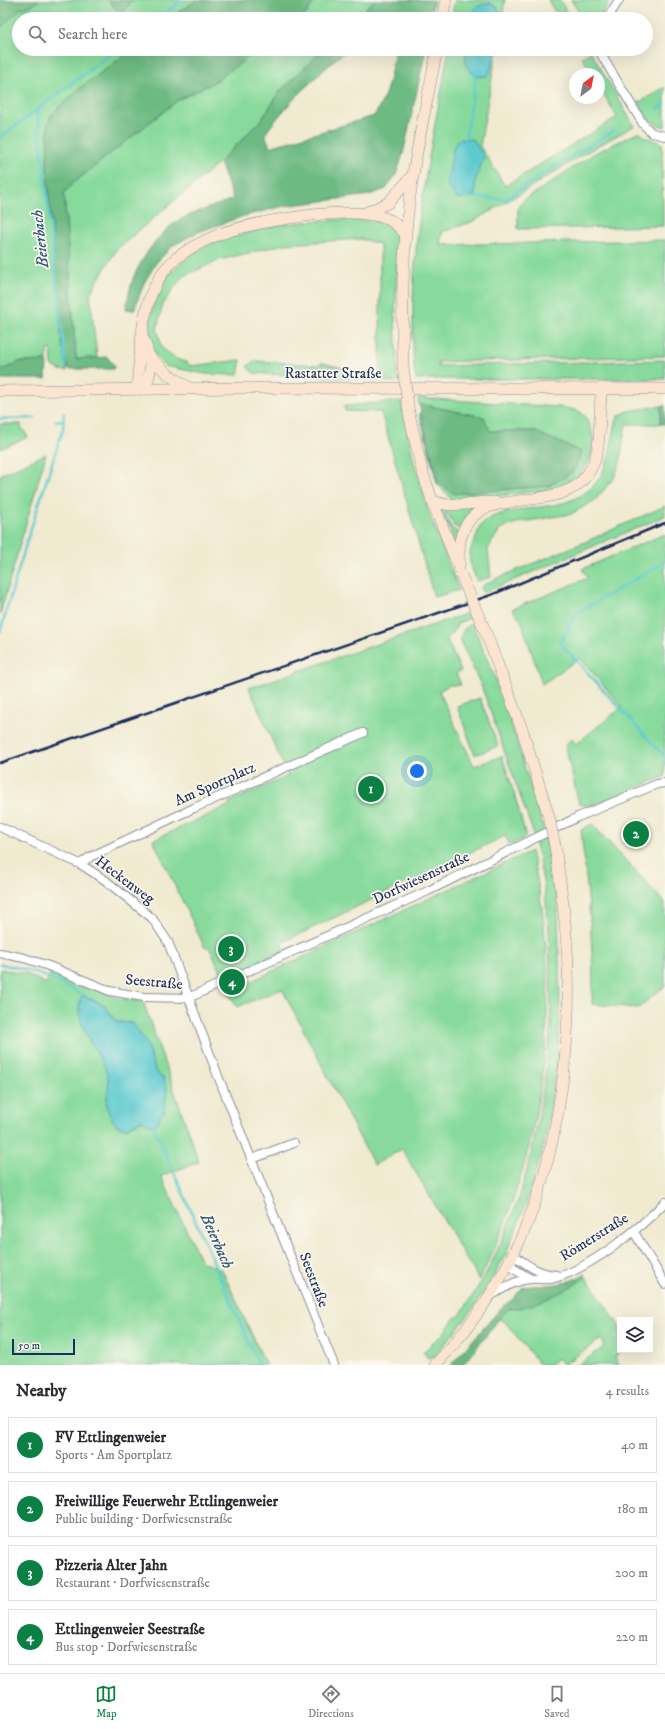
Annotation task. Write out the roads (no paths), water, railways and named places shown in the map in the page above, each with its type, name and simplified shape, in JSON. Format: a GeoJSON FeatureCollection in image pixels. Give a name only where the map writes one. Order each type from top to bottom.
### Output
{"type":"FeatureCollection","features":[{"type":"Feature","properties":{"kind":"main road"},"geometry":{"type":"LineString","coordinates":[[443,12],[446,0]]}},
{"type":"Feature","properties":{"kind":"main road","name":"Römerstraße"},"geometry":{"type":"LineString","coordinates":[[435,1365],[468,1326],[488,1298],[512,1257],[531,1211],[545,1168],[560,1098],[568,1016],[566,927],[555,846],[549,817],[523,732],[486,633],[432,500],[421,467],[409,413],[403,366],[402,307],[406,234],[413,175],[436,56]]}},
{"type":"Feature","properties":{"kind":"main road"},"geometry":{"type":"LineString","coordinates":[[365,213],[388,203],[413,175]]}},
{"type":"Feature","properties":{"kind":"main road"},"geometry":{"type":"LineString","coordinates":[[141,389],[144,315],[152,292],[163,271],[178,257],[195,246],[221,234],[287,218],[329,214],[365,213],[389,219],[398,224],[406,234]]}},
{"type":"Feature","properties":{"kind":"main road"},"geometry":{"type":"LineString","coordinates":[[141,389],[150,377],[150,357],[143,337]]}},
{"type":"Feature","properties":{"kind":"main road"},"geometry":{"type":"LineString","coordinates":[[150,357],[164,371],[191,389]]}},
{"type":"Feature","properties":{"kind":"main road"},"geometry":{"type":"LineString","coordinates":[[460,572],[460,540],[469,522],[477,512],[487,507],[504,503],[544,498],[567,491],[583,480],[588,474],[596,457],[599,446],[599,405],[602,388]]}},
{"type":"Feature","properties":{"kind":"main road","name":"Rastatter Straße"},"geometry":{"type":"LineString","coordinates":[[0,390],[665,389]]}},
{"type":"Feature","properties":{"kind":"main road"},"geometry":{"type":"LineString","coordinates":[[432,500],[438,503],[448,504],[484,502],[504,503]]}},
{"type":"Feature","properties":{"kind":"street"},"geometry":{"type":"LineString","coordinates":[[611,12],[619,0]]}},
{"type":"Feature","properties":{"kind":"street"},"geometry":{"type":"LineString","coordinates":[[602,56],[642,124],[652,133],[665,136]]}},
{"type":"Feature","properties":{"kind":"street","name":"Am Sportplatz"},"geometry":{"type":"LineString","coordinates":[[80,864],[90,857],[194,808],[363,733]]}},
{"type":"Feature","properties":{"kind":"street","name":"Dorfwiesenstraße"},"geometry":{"type":"LineString","coordinates":[[188,998],[428,891],[578,817],[657,784],[665,783]]}},
{"type":"Feature","properties":{"kind":"street","name":"Heckenweg"},"geometry":{"type":"LineString","coordinates":[[0,827],[80,864],[105,880],[152,918],[168,942],[188,998]]}},
{"type":"Feature","properties":{"kind":"street","name":"Seestraße"},"geometry":{"type":"LineString","coordinates":[[0,953],[24,958],[46,965],[110,991],[144,997],[188,998],[305,1296],[334,1365]]}},
{"type":"Feature","properties":{"kind":"street"},"geometry":{"type":"LineString","coordinates":[[252,1159],[294,1143]]}},
{"type":"Feature","properties":{"kind":"street","name":"Römerstraße"},"geometry":{"type":"LineString","coordinates":[[488,1298],[516,1281],[552,1279],[563,1275],[594,1258],[634,1232],[665,1202]]}},
{"type":"Feature","properties":{"kind":"street"},"geometry":{"type":"LineString","coordinates":[[634,1232],[665,1284]]}},
{"type":"Feature","properties":{"kind":"street"},"geometry":{"type":"LineString","coordinates":[[512,1257],[540,1272],[551,1275],[563,1275]]}},
{"type":"Feature","properties":{"kind":"street"},"geometry":{"type":"LineString","coordinates":[[512,1257],[514,1269],[531,1279]]}},
{"type":"Feature","properties":{"kind":"water"},"geometry":{"type":"Polygon","coordinates":[[[490,3],[500,10],[500,12],[472,12],[476,7],[490,3]]]}},
{"type":"Feature","properties":{"kind":"water"},"geometry":{"type":"Polygon","coordinates":[[[466,56],[494,56],[488,76],[476,77],[466,66],[466,56]]]}},
{"type":"Feature","properties":{"kind":"water"},"geometry":{"type":"Polygon","coordinates":[[[473,139],[484,157],[475,181],[475,195],[458,199],[447,185],[453,149],[457,140],[473,139]]]}},
{"type":"Feature","properties":{"kind":"water"},"geometry":{"type":"Polygon","coordinates":[[[82,995],[104,1005],[117,1022],[133,1023],[146,1043],[156,1072],[163,1078],[167,1088],[164,1111],[154,1127],[142,1120],[125,1128],[117,1126],[110,1115],[107,1104],[109,1082],[107,1074],[87,1035],[80,1016],[79,1005],[82,995]]]}},
{"type":"Feature","properties":{"kind":"waterway"},"geometry":{"type":"LineString","coordinates":[[167,12],[183,0]]}},
{"type":"Feature","properties":{"kind":"waterway"},"geometry":{"type":"LineString","coordinates":[[0,138],[108,56]]}},
{"type":"Feature","properties":{"kind":"waterway"},"geometry":{"type":"LineString","coordinates":[[465,142],[476,76]]}},
{"type":"Feature","properties":{"kind":"waterway"},"geometry":{"type":"LineString","coordinates":[[658,109],[665,104]]}},
{"type":"Feature","properties":{"kind":"waterway","name":"Beierbach"},"geometry":{"type":"LineString","coordinates":[[37,109],[66,367]]}},
{"type":"Feature","properties":{"kind":"waterway"},"geometry":{"type":"LineString","coordinates":[[467,195],[467,197],[505,199],[565,160],[614,131]]}},
{"type":"Feature","properties":{"kind":"waterway","name":"Beierbach"},"geometry":{"type":"LineString","coordinates":[[0,632],[26,544],[63,429],[64,413]]}},
{"type":"Feature","properties":{"kind":"waterway"},"geometry":{"type":"LineString","coordinates":[[0,419],[35,418]]}},
{"type":"Feature","properties":{"kind":"waterway"},"geometry":{"type":"LineString","coordinates":[[55,421],[64,420]]}},
{"type":"Feature","properties":{"kind":"waterway"},"geometry":{"type":"LineString","coordinates":[[665,562],[577,613],[560,643],[665,757]]}},
{"type":"Feature","properties":{"kind":"waterway","name":"Beierbach"},"geometry":{"type":"LineString","coordinates":[[0,964],[42,975],[63,984],[82,995]]}},
{"type":"Feature","properties":{"kind":"waterway","name":"Beierbach"},"geometry":{"type":"LineString","coordinates":[[154,1127],[259,1365]]}},
{"type":"Feature","properties":{"kind":"railway"},"geometry":{"type":"LineString","coordinates":[[0,763],[491,595],[665,523]]}},
{"type":"Feature","properties":{"kind":"place","name":"FV Ettlingenweier"},"geometry":{"type":"Point","coordinates":[371,789]}},
{"type":"Feature","properties":{"kind":"place","name":"Freiwillige Feuerwehr Ettlingenweier"},"geometry":{"type":"Point","coordinates":[636,834]}},
{"type":"Feature","properties":{"kind":"place","name":"Pizzeria Alter Jahn"},"geometry":{"type":"Point","coordinates":[231,949]}},
{"type":"Feature","properties":{"kind":"place","name":"Ettlingenweier Seestraße"},"geometry":{"type":"Point","coordinates":[232,982]}}]}
